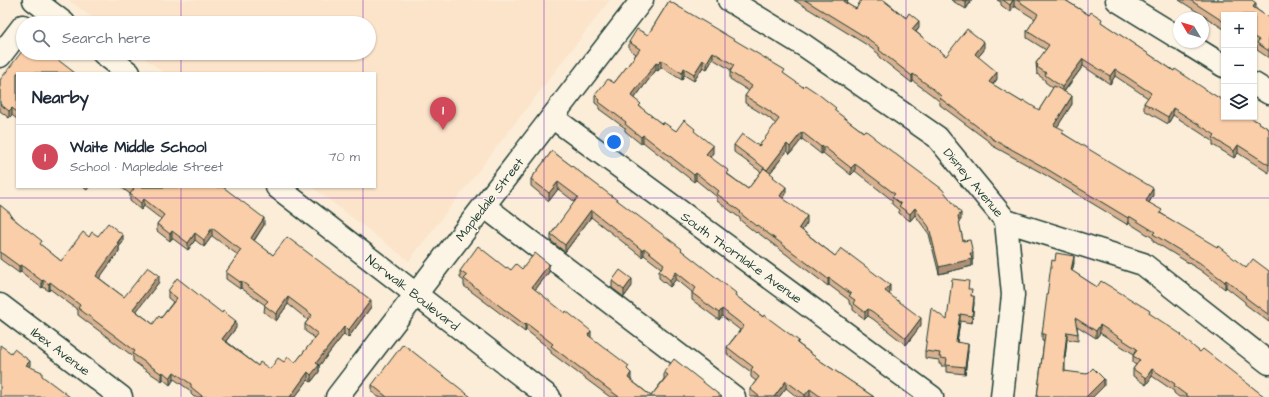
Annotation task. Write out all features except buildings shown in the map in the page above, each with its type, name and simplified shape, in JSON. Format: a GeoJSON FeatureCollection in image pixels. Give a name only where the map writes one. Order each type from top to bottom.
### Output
{"type":"FeatureCollection","features":[{"type":"Feature","properties":{"kind":"street","name":"Mapledale Street"},"geometry":{"type":"LineString","coordinates":[[336,397],[642,0]]}},
{"type":"Feature","properties":{"kind":"street","name":"Disney Avenue"},"geometry":{"type":"LineString","coordinates":[[729,0],[806,46],[937,137],[1006,221],[1142,264],[1269,363]]}},
{"type":"Feature","properties":{"kind":"street"},"geometry":{"type":"LineString","coordinates":[[1117,0],[1173,34]]}},
{"type":"Feature","properties":{"kind":"street"},"geometry":{"type":"LineString","coordinates":[[30,16],[37,2],[55,16]]}},
{"type":"Feature","properties":{"kind":"street"},"geometry":{"type":"LineString","coordinates":[[0,56],[16,35]]}},
{"type":"Feature","properties":{"kind":"street"},"geometry":{"type":"LineString","coordinates":[[1195,48],[1221,64]]}},
{"type":"Feature","properties":{"kind":"street"},"geometry":{"type":"LineString","coordinates":[[112,60],[128,72]]}},
{"type":"Feature","properties":{"kind":"street"},"geometry":{"type":"LineString","coordinates":[[1257,86],[1269,93]]}},
{"type":"Feature","properties":{"kind":"street","name":"South Thornlake Avenue"},"geometry":{"type":"LineString","coordinates":[[552,117],[932,397]]}},
{"type":"Feature","properties":{"kind":"street","name":"Norwalk Boulevard"},"geometry":{"type":"LineString","coordinates":[[278,188],[549,397]]}},
{"type":"Feature","properties":{"kind":"street"},"geometry":{"type":"LineString","coordinates":[[484,206],[734,397]]}},
{"type":"Feature","properties":{"kind":"street"},"geometry":{"type":"LineString","coordinates":[[1002,397],[1013,294],[1006,221]]}},
{"type":"Feature","properties":{"kind":"street","name":"Ibex Avenue"},"geometry":{"type":"LineString","coordinates":[[0,305],[121,397]]}},
{"type":"Feature","properties":{"kind":"shaded area"},"geometry":{"type":"Polygon","coordinates":[[[69,0],[610,0],[409,261],[313,188],[376,188],[376,72],[163,72],[147,60],[376,60],[376,16],[90,16],[69,0]]]}},
{"type":"Feature","properties":{"kind":"place","name":"Waite Middle School"},"geometry":{"type":"Point","coordinates":[443,130]}}]}
